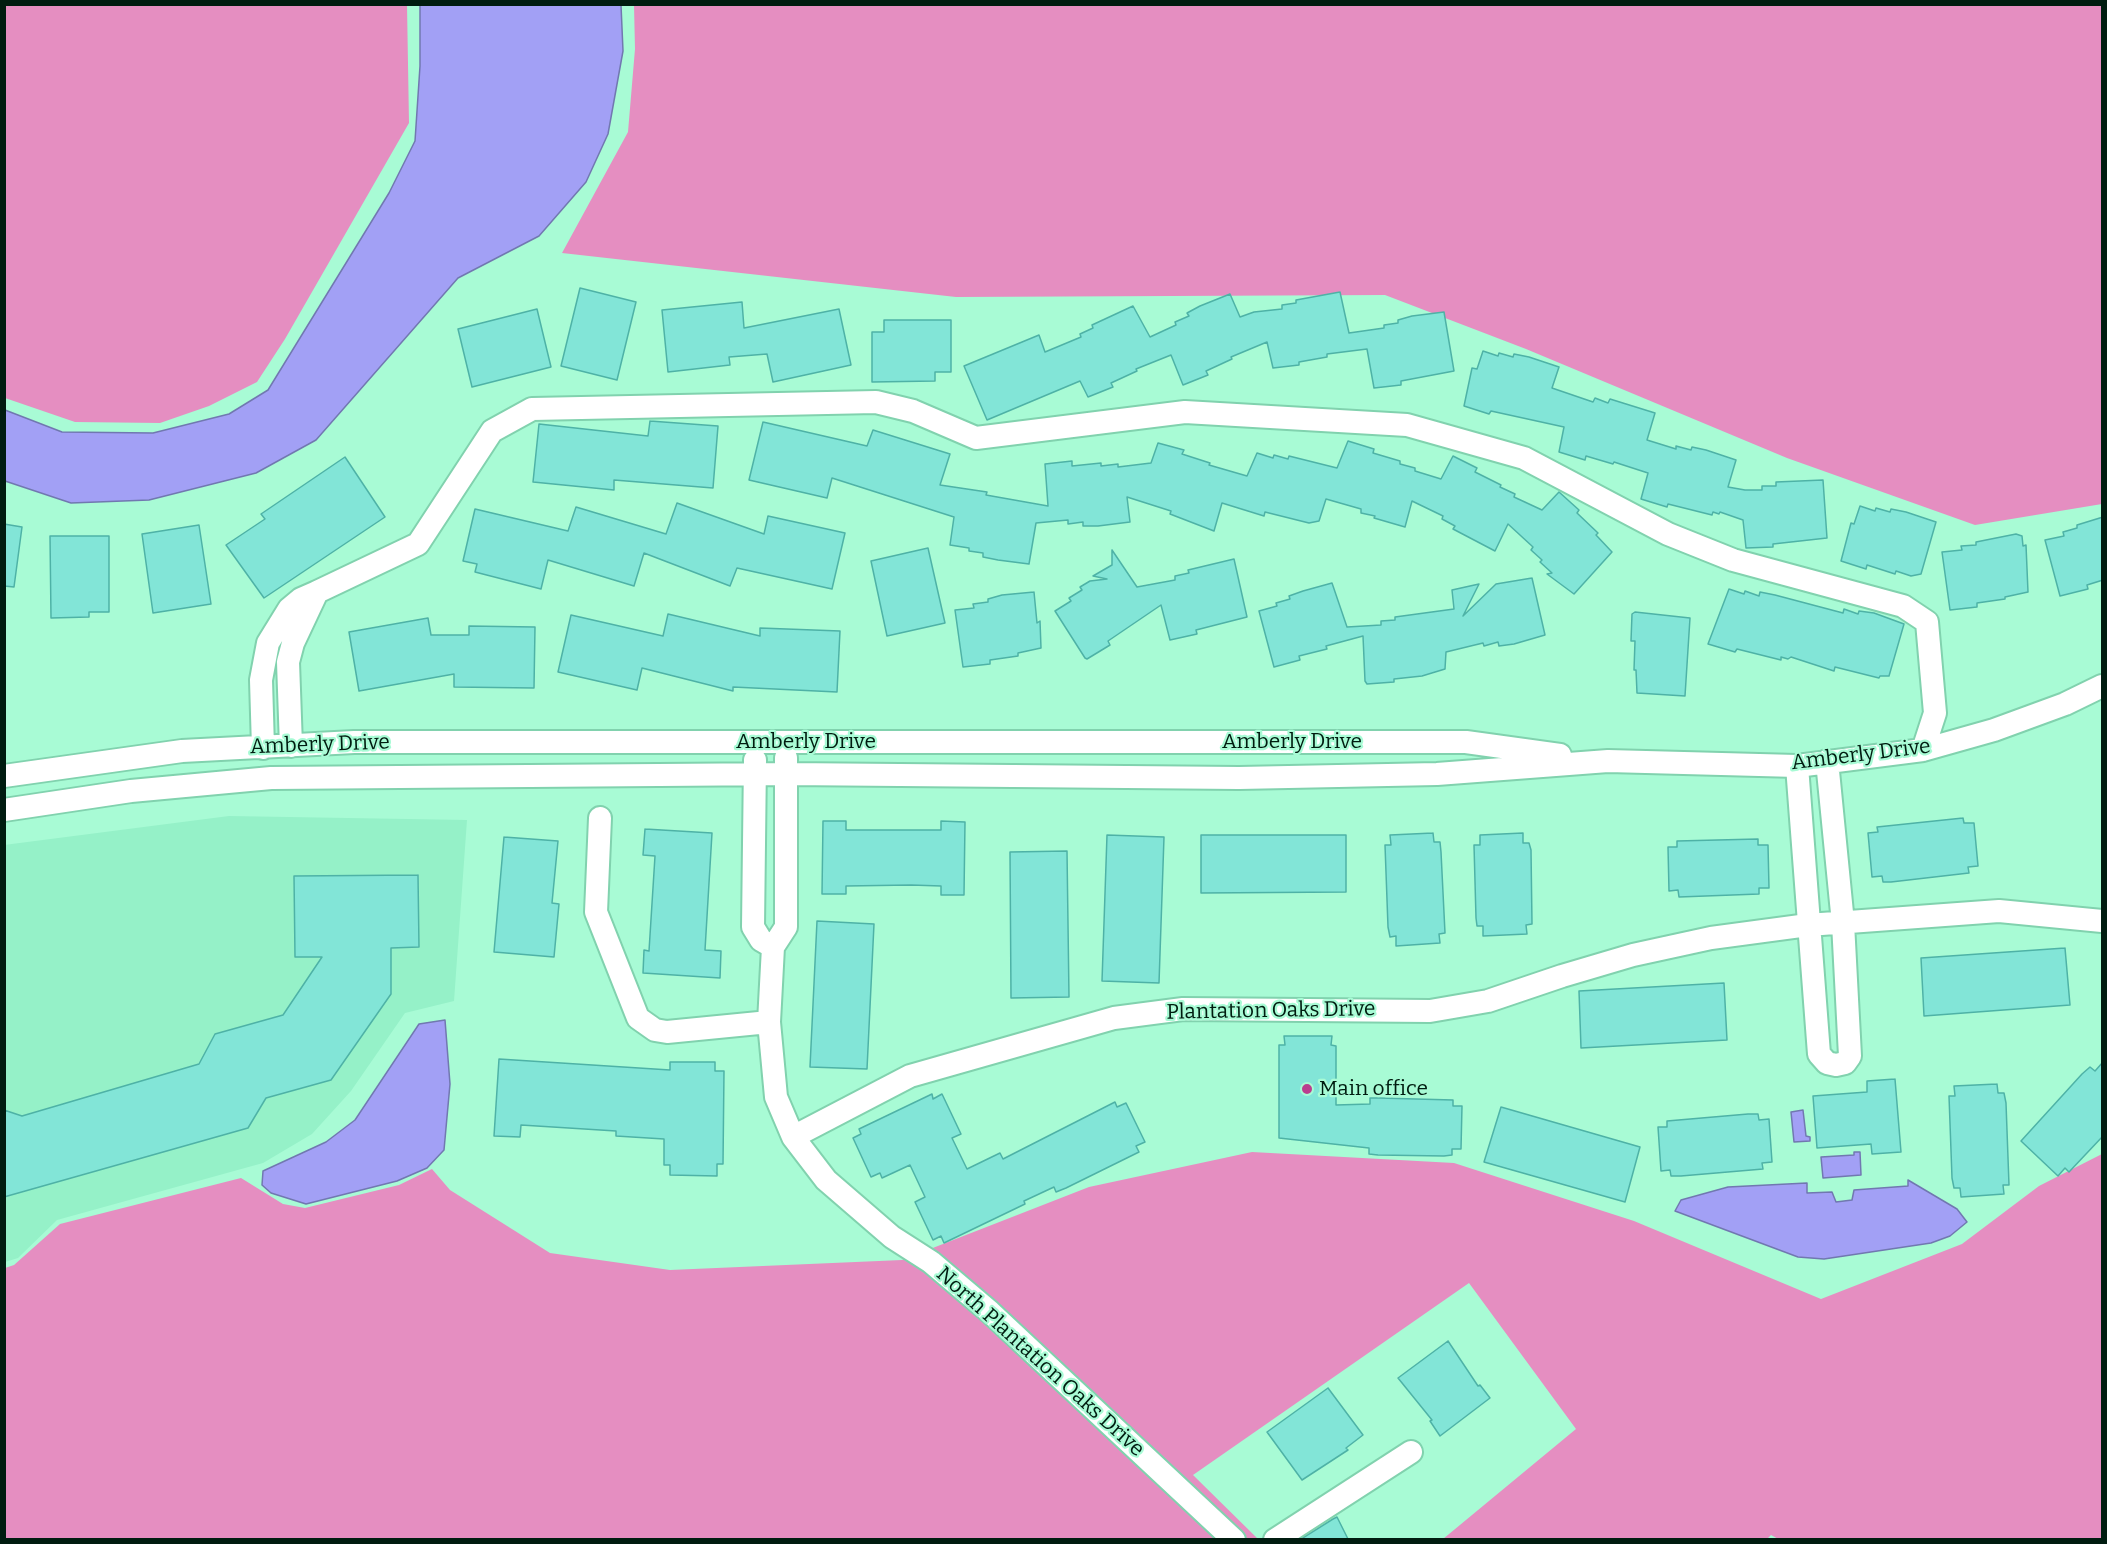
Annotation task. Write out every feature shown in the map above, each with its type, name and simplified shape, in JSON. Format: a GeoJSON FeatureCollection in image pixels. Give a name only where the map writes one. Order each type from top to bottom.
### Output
{"type":"FeatureCollection","features":[{"type":"Feature","properties":{"kind":"street"},"geometry":{"type":"LineString","coordinates":[[275,747],[263,662],[273,634],[289,609],[301,599],[418,544],[492,431],[532,409],[876,402],[913,411],[976,438],[1185,412],[1407,425],[1524,458],[1668,534],[1733,560],[1903,606],[1927,622],[1935,713],[1923,750]]}},
{"type":"Feature","properties":{"kind":"street"},"geometry":{"type":"LineString","coordinates":[[271,778],[292,644],[317,592]]}},
{"type":"Feature","properties":{"kind":"street"},"geometry":{"type":"LineString","coordinates":[[263,662],[288,662]]}},
{"type":"Feature","properties":{"kind":"street","name":"Amberly Drive"},"geometry":{"type":"LineString","coordinates":[[4,810],[131,791],[271,778],[787,774],[1239,778],[1437,774],[1608,761],[1797,766],[1923,750],[2004,726],[2065,704],[2103,686]]}},
{"type":"Feature","properties":{"kind":"street","name":"Amberly Drive"},"geometry":{"type":"LineString","coordinates":[[4,776],[182,751],[354,742],[1466,742],[1608,761]]}},
{"type":"Feature","properties":{"kind":"street"},"geometry":{"type":"LineString","coordinates":[[755,742],[753,927],[760,940],[773,947]]}},
{"type":"Feature","properties":{"kind":"street"},"geometry":{"type":"LineString","coordinates":[[786,742],[786,927],[773,947],[769,1022],[776,1097],[793,1137]]}},
{"type":"Feature","properties":{"kind":"street"},"geometry":{"type":"LineString","coordinates":[[1797,766],[1819,1054],[1827,1063],[1836,1065],[1845,1063],[1850,1056],[1843,922],[1827,761]]}},
{"type":"Feature","properties":{"kind":"street"},"geometry":{"type":"LineString","coordinates":[[600,818],[596,912],[638,1018],[646,1025],[667,1032],[769,1022]]}},
{"type":"Feature","properties":{"kind":"street","name":"Plantation Oaks Drive"},"geometry":{"type":"LineString","coordinates":[[793,1137],[910,1076],[1114,1018],[1183,1009],[1430,1011],[1488,1001],[1562,975],[1633,955],[1711,938],[1808,925],[1999,911],[2103,921]]}},
{"type":"Feature","properties":{"kind":"street","name":"North Plantation Oaks Drive"},"geometry":{"type":"LineString","coordinates":[[793,1137],[834,1187],[892,1237],[931,1262],[990,1312],[1234,1539]]}},
{"type":"Feature","properties":{"kind":"street"},"geometry":{"type":"LineString","coordinates":[[1275,1539],[1411,1452]]}},
{"type":"Feature","properties":{"kind":"shaded area"},"geometry":{"type":"Polygon","coordinates":[[[4,5],[407,5],[409,123],[285,339],[257,382],[209,406],[160,423],[75,422],[5,398],[4,5]]]}},
{"type":"Feature","properties":{"kind":"shaded area"},"geometry":{"type":"Polygon","coordinates":[[[420,5],[621,5],[623,51],[608,134],[586,182],[539,236],[458,278],[316,440],[256,473],[149,500],[71,503],[5,481],[5,410],[62,432],[153,433],[229,414],[268,390],[389,193],[415,141],[420,66],[420,5]]]}},
{"type":"Feature","properties":{"kind":"shaded area"},"geometry":{"type":"Polygon","coordinates":[[[634,5],[2102,5],[2102,504],[1975,525],[1787,458],[1526,349],[1385,295],[956,297],[562,253],[628,132],[635,49],[634,5]]]}},
{"type":"Feature","properties":{"kind":"shaded area"},"geometry":{"type":"Polygon","coordinates":[[[229,816],[467,820],[454,1001],[405,1013],[351,1091],[312,1134],[263,1163],[57,1220],[18,1258],[5,1262],[4,845],[229,816]]]}},
{"type":"Feature","properties":{"kind":"shaded area"},"geometry":{"type":"Polygon","coordinates":[[[445,1020],[450,1084],[444,1150],[427,1168],[397,1181],[306,1204],[271,1193],[262,1185],[263,1171],[326,1142],[355,1120],[419,1024],[445,1020]]]}},
{"type":"Feature","properties":{"kind":"shaded area"},"geometry":{"type":"Polygon","coordinates":[[[1803,1110],[1806,1136],[1810,1137],[1810,1141],[1794,1142],[1791,1112],[1803,1110]]]}},
{"type":"Feature","properties":{"kind":"shaded area"},"geometry":{"type":"Polygon","coordinates":[[[1252,1152],[1454,1163],[1634,1221],[1821,1299],[1962,1244],[2039,1186],[2102,1154],[2102,1539],[1780,1540],[1771,1535],[1766,1540],[1443,1539],[1576,1429],[1469,1283],[1193,1475],[1258,1539],[5,1540],[5,1268],[14,1265],[60,1224],[241,1178],[283,1204],[305,1208],[399,1185],[432,1169],[450,1190],[550,1253],[670,1270],[902,1260],[1089,1187],[1252,1152]]]}},
{"type":"Feature","properties":{"kind":"shaded area"},"geometry":{"type":"Polygon","coordinates":[[[1854,1152],[1860,1152],[1861,1175],[1823,1178],[1821,1157],[1854,1155],[1854,1152]]]}},
{"type":"Feature","properties":{"kind":"shaded area"},"geometry":{"type":"Polygon","coordinates":[[[1908,1180],[1957,1209],[1967,1222],[1950,1236],[1931,1243],[1824,1259],[1798,1257],[1675,1211],[1681,1200],[1728,1187],[1807,1183],[1807,1193],[1832,1192],[1836,1202],[1852,1200],[1854,1190],[1908,1186],[1908,1180]]]}},
{"type":"Feature","properties":{"kind":"building"},"geometry":{"type":"Polygon","coordinates":[[[580,288],[636,302],[617,380],[561,366],[580,288]]]}},
{"type":"Feature","properties":{"kind":"building"},"geometry":{"type":"Polygon","coordinates":[[[1340,292],[1349,333],[1384,328],[1384,325],[1398,323],[1398,320],[1412,316],[1444,312],[1454,371],[1401,381],[1401,385],[1374,388],[1367,349],[1327,354],[1327,357],[1299,362],[1299,365],[1273,368],[1267,342],[1231,357],[1232,359],[1206,371],[1208,375],[1183,385],[1171,355],[1136,369],[1137,371],[1111,383],[1113,387],[1088,397],[1080,381],[987,420],[964,366],[1039,335],[1045,352],[1081,337],[1080,334],[1093,328],[1092,325],[1133,306],[1150,337],[1176,325],[1175,322],[1189,316],[1187,313],[1200,306],[1230,294],[1240,317],[1254,312],[1282,309],[1282,305],[1296,303],[1296,300],[1340,292]]]}},
{"type":"Feature","properties":{"kind":"building"},"geometry":{"type":"Polygon","coordinates":[[[742,302],[744,328],[839,309],[851,365],[773,382],[767,354],[729,357],[730,365],[668,372],[662,310],[742,302]]]}},
{"type":"Feature","properties":{"kind":"building"},"geometry":{"type":"Polygon","coordinates":[[[537,309],[551,367],[472,387],[458,329],[537,309]]]}},
{"type":"Feature","properties":{"kind":"building"},"geometry":{"type":"Polygon","coordinates":[[[884,320],[951,320],[951,372],[935,372],[935,381],[872,382],[872,332],[884,332],[884,320]]]}},
{"type":"Feature","properties":{"kind":"building"},"geometry":{"type":"Polygon","coordinates":[[[1483,351],[1498,356],[1499,353],[1513,357],[1514,354],[1529,357],[1559,367],[1552,388],[1593,402],[1595,398],[1608,403],[1610,399],[1655,413],[1647,440],[1676,449],[1676,446],[1691,450],[1692,447],[1706,450],[1736,460],[1728,487],[1762,490],[1762,486],[1776,486],[1776,482],[1823,480],[1827,538],[1773,544],[1773,547],[1746,548],[1743,520],[1720,512],[1719,514],[1713,512],[1712,515],[1668,504],[1667,507],[1641,499],[1648,473],[1614,462],[1613,464],[1586,456],[1585,460],[1559,452],[1564,427],[1491,411],[1489,414],[1464,406],[1472,368],[1477,369],[1483,351]]]}},
{"type":"Feature","properties":{"kind":"building"},"geometry":{"type":"Polygon","coordinates":[[[650,421],[718,426],[713,488],[614,480],[614,490],[533,482],[539,424],[648,436],[650,421]]]}},
{"type":"Feature","properties":{"kind":"building"},"geometry":{"type":"Polygon","coordinates":[[[763,422],[867,446],[873,430],[950,454],[940,485],[987,492],[986,495],[1048,506],[1045,464],[1072,461],[1072,466],[1101,463],[1101,466],[1118,464],[1118,467],[1151,463],[1158,443],[1184,450],[1182,454],[1210,463],[1209,465],[1247,476],[1257,453],[1273,458],[1274,455],[1288,459],[1289,456],[1337,468],[1348,441],[1374,449],[1373,453],[1400,461],[1400,464],[1415,468],[1415,471],[1441,479],[1453,456],[1477,468],[1475,472],[1501,485],[1500,487],[1515,494],[1514,497],[1542,510],[1559,492],[1579,510],[1577,513],[1598,533],[1596,535],[1612,552],[1574,594],[1547,574],[1552,573],[1531,550],[1533,547],[1508,524],[1495,551],[1453,529],[1455,526],[1442,519],[1443,516],[1412,501],[1405,527],[1361,513],[1361,509],[1326,499],[1319,521],[1309,523],[1265,512],[1264,516],[1222,503],[1214,531],[1170,514],[1171,511],[1127,497],[1130,522],[1098,526],[1083,526],[1083,522],[1068,524],[1068,520],[1036,523],[1029,564],[998,560],[983,557],[983,553],[969,551],[969,548],[950,545],[954,517],[832,478],[827,498],[749,480],[763,422]]]}},
{"type":"Feature","properties":{"kind":"building"},"geometry":{"type":"Polygon","coordinates":[[[345,457],[385,517],[264,598],[226,545],[265,519],[261,514],[345,457]]]}},
{"type":"Feature","properties":{"kind":"building"},"geometry":{"type":"Polygon","coordinates":[[[677,503],[764,534],[768,516],[845,533],[832,589],[737,568],[730,586],[644,553],[634,586],[548,560],[541,589],[475,572],[477,564],[463,561],[475,509],[568,531],[576,507],[666,534],[677,503]]]}},
{"type":"Feature","properties":{"kind":"building"},"geometry":{"type":"Polygon","coordinates":[[[1860,506],[1875,511],[1876,508],[1890,512],[1891,509],[1906,512],[1936,522],[1921,574],[1911,576],[1896,571],[1895,574],[1867,565],[1866,569],[1841,561],[1851,523],[1854,524],[1860,506]]]}},
{"type":"Feature","properties":{"kind":"building"},"geometry":{"type":"Polygon","coordinates":[[[2103,517],[2103,580],[2087,585],[2088,589],[2060,596],[2045,540],[2064,536],[2063,532],[2077,528],[2077,525],[2103,517]]]}},
{"type":"Feature","properties":{"kind":"building"},"geometry":{"type":"Polygon","coordinates":[[[4,524],[22,527],[14,587],[4,586],[4,524]]]}},
{"type":"Feature","properties":{"kind":"building"},"geometry":{"type":"Polygon","coordinates":[[[199,525],[211,604],[153,613],[142,534],[199,525]]]}},
{"type":"Feature","properties":{"kind":"building"},"geometry":{"type":"Polygon","coordinates":[[[2016,534],[2022,536],[2023,546],[2026,545],[2028,592],[2005,597],[2005,599],[1977,603],[1977,607],[1950,610],[1942,552],[1962,550],[1961,546],[1976,545],[1976,542],[2016,534]]]}},
{"type":"Feature","properties":{"kind":"building"},"geometry":{"type":"Polygon","coordinates":[[[50,536],[109,536],[109,612],[89,612],[89,617],[51,618],[50,536]]]}},
{"type":"Feature","properties":{"kind":"building"},"geometry":{"type":"Polygon","coordinates":[[[928,548],[945,623],[887,636],[871,561],[928,548]]]}},
{"type":"Feature","properties":{"kind":"building"},"geometry":{"type":"Polygon","coordinates":[[[1112,550],[1137,587],[1175,580],[1175,576],[1189,573],[1188,570],[1234,559],[1247,617],[1196,630],[1197,634],[1170,640],[1161,605],[1108,641],[1110,645],[1087,659],[1055,611],[1071,601],[1069,598],[1082,590],[1080,587],[1090,581],[1107,579],[1093,576],[1112,565],[1112,550]]]}},
{"type":"Feature","properties":{"kind":"building"},"geometry":{"type":"Polygon","coordinates":[[[1532,578],[1545,635],[1514,644],[1499,646],[1498,642],[1484,646],[1483,643],[1446,652],[1445,669],[1422,676],[1394,679],[1394,682],[1367,684],[1363,636],[1326,646],[1327,649],[1299,656],[1300,660],[1274,667],[1259,611],[1277,606],[1276,603],[1290,599],[1289,596],[1332,583],[1347,627],[1381,625],[1381,621],[1395,620],[1395,617],[1454,609],[1452,590],[1479,584],[1463,616],[1496,584],[1532,578]]]}},
{"type":"Feature","properties":{"kind":"building"},"geometry":{"type":"Polygon","coordinates":[[[1729,589],[1759,596],[1760,592],[1775,595],[1843,613],[1844,609],[1858,614],[1859,611],[1874,613],[1904,624],[1889,676],[1879,678],[1835,667],[1834,671],[1791,657],[1788,659],[1781,657],[1781,660],[1737,649],[1735,652],[1708,644],[1729,589]]]}},
{"type":"Feature","properties":{"kind":"building"},"geometry":{"type":"Polygon","coordinates":[[[1034,592],[1037,623],[1040,621],[1041,648],[1018,653],[1018,656],[990,660],[990,664],[963,667],[955,610],[974,608],[973,604],[988,602],[988,599],[1002,595],[1034,592]]]}},
{"type":"Feature","properties":{"kind":"building"},"geometry":{"type":"Polygon","coordinates":[[[1635,612],[1690,618],[1685,696],[1637,693],[1636,670],[1634,670],[1635,641],[1631,641],[1632,614],[1635,612]]]}},
{"type":"Feature","properties":{"kind":"building"},"geometry":{"type":"Polygon","coordinates":[[[668,614],[760,636],[760,628],[840,631],[837,692],[733,687],[733,691],[642,668],[637,690],[558,672],[571,615],[663,636],[668,614]]]}},
{"type":"Feature","properties":{"kind":"building"},"geometry":{"type":"Polygon","coordinates":[[[428,618],[431,635],[469,635],[469,626],[535,627],[534,688],[454,687],[454,674],[359,691],[349,632],[428,618]]]}},
{"type":"Feature","properties":{"kind":"building"},"geometry":{"type":"Polygon","coordinates":[[[1963,818],[1964,823],[1974,823],[1978,866],[1968,867],[1969,873],[1891,882],[1883,882],[1882,876],[1872,877],[1868,833],[1878,832],[1877,827],[1963,818]]]}},
{"type":"Feature","properties":{"kind":"building"},"geometry":{"type":"Polygon","coordinates":[[[823,821],[846,821],[846,830],[941,830],[941,821],[965,822],[964,895],[941,895],[941,886],[911,885],[846,886],[846,894],[822,894],[823,821]]]}},
{"type":"Feature","properties":{"kind":"building"},"geometry":{"type":"Polygon","coordinates":[[[645,829],[712,833],[705,950],[721,951],[720,978],[643,973],[644,950],[649,951],[655,856],[643,855],[645,829]]]}},
{"type":"Feature","properties":{"kind":"building"},"geometry":{"type":"Polygon","coordinates":[[[1433,833],[1434,842],[1440,842],[1445,933],[1439,934],[1440,943],[1396,946],[1396,936],[1390,937],[1388,927],[1385,845],[1391,845],[1390,835],[1433,833]]]}},
{"type":"Feature","properties":{"kind":"building"},"geometry":{"type":"Polygon","coordinates":[[[1523,833],[1523,843],[1529,843],[1531,850],[1532,924],[1526,925],[1527,934],[1483,936],[1483,926],[1477,926],[1476,918],[1474,845],[1480,845],[1480,835],[1523,833]]]}},
{"type":"Feature","properties":{"kind":"building"},"geometry":{"type":"Polygon","coordinates":[[[1107,835],[1164,837],[1159,983],[1102,981],[1107,835]]]}},
{"type":"Feature","properties":{"kind":"building"},"geometry":{"type":"Polygon","coordinates":[[[1201,835],[1346,835],[1346,892],[1201,893],[1201,835]]]}},
{"type":"Feature","properties":{"kind":"building"},"geometry":{"type":"Polygon","coordinates":[[[504,837],[558,841],[552,903],[559,904],[554,957],[494,952],[504,837]]]}},
{"type":"Feature","properties":{"kind":"building"},"geometry":{"type":"Polygon","coordinates":[[[1758,839],[1758,845],[1768,845],[1769,888],[1759,888],[1759,894],[1679,897],[1678,890],[1669,891],[1668,847],[1677,847],[1677,841],[1758,839]]]}},
{"type":"Feature","properties":{"kind":"building"},"geometry":{"type":"Polygon","coordinates":[[[1067,851],[1069,997],[1011,998],[1010,852],[1067,851]]]}},
{"type":"Feature","properties":{"kind":"building"},"geometry":{"type":"Polygon","coordinates":[[[418,875],[419,947],[391,948],[391,994],[331,1080],[266,1098],[248,1128],[4,1197],[4,1110],[22,1116],[199,1064],[215,1034],[283,1015],[322,957],[295,957],[294,876],[418,875]]]}},
{"type":"Feature","properties":{"kind":"building"},"geometry":{"type":"Polygon","coordinates":[[[817,921],[874,924],[867,1069],[810,1067],[817,921]]]}},
{"type":"Feature","properties":{"kind":"building"},"geometry":{"type":"Polygon","coordinates":[[[2065,948],[2070,1005],[1924,1016],[1921,958],[2065,948]]]}},
{"type":"Feature","properties":{"kind":"building"},"geometry":{"type":"Polygon","coordinates":[[[1724,983],[1727,1040],[1581,1048],[1579,991],[1724,983]]]}},
{"type":"Feature","properties":{"kind":"building"},"geometry":{"type":"Polygon","coordinates":[[[1284,1036],[1332,1036],[1331,1045],[1336,1046],[1336,1105],[1370,1104],[1370,1098],[1453,1100],[1453,1106],[1462,1106],[1461,1149],[1452,1149],[1452,1155],[1444,1156],[1378,1155],[1369,1154],[1369,1148],[1279,1138],[1279,1045],[1285,1045],[1284,1036]]]}},
{"type":"Feature","properties":{"kind":"building"},"geometry":{"type":"Polygon","coordinates":[[[499,1059],[670,1070],[670,1062],[715,1062],[715,1071],[724,1071],[723,1164],[717,1164],[717,1176],[670,1175],[670,1165],[664,1165],[664,1139],[616,1136],[616,1131],[521,1125],[520,1137],[494,1136],[499,1059]]]}},
{"type":"Feature","properties":{"kind":"building"},"geometry":{"type":"Polygon","coordinates":[[[2103,1062],[2103,1136],[2069,1172],[2065,1168],[2058,1176],[2021,1141],[2082,1074],[2090,1067],[2095,1071],[2103,1062]]]}},
{"type":"Feature","properties":{"kind":"building"},"geometry":{"type":"Polygon","coordinates":[[[1895,1079],[1901,1152],[1872,1154],[1871,1144],[1817,1148],[1813,1096],[1867,1092],[1867,1081],[1895,1079]]]}},
{"type":"Feature","properties":{"kind":"building"},"geometry":{"type":"Polygon","coordinates":[[[1997,1084],[1998,1093],[2004,1093],[2006,1103],[2009,1185],[2003,1185],[2004,1194],[1961,1197],[1960,1188],[1954,1188],[1952,1178],[1949,1096],[1955,1096],[1954,1086],[1997,1084]]]}},
{"type":"Feature","properties":{"kind":"building"},"geometry":{"type":"Polygon","coordinates":[[[932,1094],[933,1099],[942,1094],[961,1134],[952,1138],[967,1169],[1000,1153],[1003,1159],[1115,1102],[1117,1107],[1126,1103],[1145,1142],[1136,1146],[1139,1152],[1066,1188],[1056,1192],[1054,1187],[1024,1201],[1025,1204],[944,1243],[941,1236],[933,1240],[915,1202],[925,1197],[910,1165],[882,1178],[880,1173],[871,1177],[853,1138],[861,1134],[859,1129],[932,1094]]]}},
{"type":"Feature","properties":{"kind":"building"},"geometry":{"type":"Polygon","coordinates":[[[1501,1107],[1640,1147],[1625,1202],[1484,1162],[1501,1107]]]}},
{"type":"Feature","properties":{"kind":"building"},"geometry":{"type":"Polygon","coordinates":[[[1758,1114],[1759,1120],[1769,1119],[1772,1162],[1762,1163],[1763,1169],[1681,1176],[1671,1176],[1670,1170],[1661,1171],[1658,1127],[1667,1127],[1667,1121],[1758,1114]]]}},
{"type":"Feature","properties":{"kind":"building"},"geometry":{"type":"Polygon","coordinates":[[[1448,1341],[1478,1386],[1480,1385],[1490,1398],[1440,1436],[1430,1421],[1432,1420],[1398,1378],[1448,1341]]]}},
{"type":"Feature","properties":{"kind":"building"},"geometry":{"type":"Polygon","coordinates":[[[1328,1388],[1363,1435],[1346,1448],[1348,1450],[1302,1480],[1267,1432],[1328,1388]]]}},
{"type":"Feature","properties":{"kind":"building"},"geometry":{"type":"Polygon","coordinates":[[[1337,1517],[1348,1539],[1301,1539],[1333,1519],[1337,1517]]]}},
{"type":"Feature","properties":{"kind":"place","name":"Main office"},"geometry":{"type":"Point","coordinates":[1307,1089]}}]}
